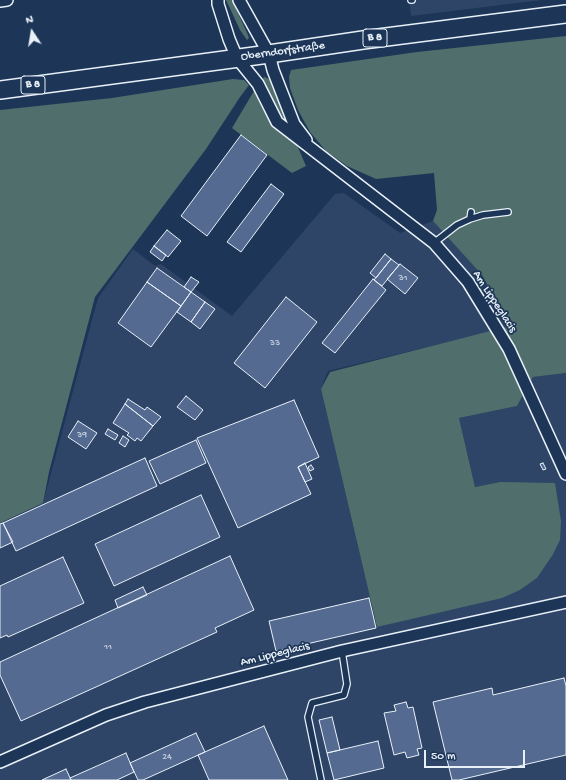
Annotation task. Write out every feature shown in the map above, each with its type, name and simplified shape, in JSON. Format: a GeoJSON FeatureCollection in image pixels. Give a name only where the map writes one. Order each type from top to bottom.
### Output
{"type":"FeatureCollection","features":[{"type":"Feature","properties":{"kind":"main road","name":"Oberndorfstraße"},"geometry":{"type":"LineString","coordinates":[[0,90],[362,40],[566,14]]}},
{"type":"Feature","properties":{"kind":"street"},"geometry":{"type":"LineString","coordinates":[[0,1],[7,0]]}},
{"type":"Feature","properties":{"kind":"street","name":"Am Lippeglacis"},"geometry":{"type":"LineString","coordinates":[[218,0],[228,39],[237,58],[258,84],[277,122],[434,243],[468,282],[509,349],[566,474]]}},
{"type":"Feature","properties":{"kind":"street","name":"Am Lippeglacis"},"geometry":{"type":"LineString","coordinates":[[239,0],[269,54],[273,70],[294,124],[314,152]]}},
{"type":"Feature","properties":{"kind":"street","name":"Am Lippeglacis"},"geometry":{"type":"LineString","coordinates":[[0,762],[106,715],[139,704],[342,651],[566,602]]}},
{"type":"Feature","properties":{"kind":"lane"},"geometry":{"type":"LineString","coordinates":[[470,219],[471,212]]}},
{"type":"Feature","properties":{"kind":"lane"},"geometry":{"type":"LineString","coordinates":[[434,243],[457,225],[470,219],[483,215],[508,212]]}},
{"type":"Feature","properties":{"kind":"lane"},"geometry":{"type":"LineString","coordinates":[[321,780],[308,717],[312,703],[344,695],[347,684],[342,651]]}},
{"type":"Feature","properties":{"kind":"shaded area"},"geometry":{"type":"Polygon","coordinates":[[[409,0],[542,0],[411,16],[409,0]]]}},
{"type":"Feature","properties":{"kind":"shaded area"},"geometry":{"type":"Polygon","coordinates":[[[344,193],[400,233],[433,221],[482,275],[510,327],[328,371],[321,389],[377,627],[520,590],[537,578],[552,556],[500,482],[475,487],[459,418],[517,406],[533,377],[566,373],[566,780],[0,780],[0,523],[43,503],[98,298],[133,249],[155,266],[161,264],[232,316],[335,194],[344,193]]]}},
{"type":"Feature","properties":{"kind":"green space"},"geometry":{"type":"Polygon","coordinates":[[[226,0],[232,0],[248,35],[249,38],[247,40],[240,30],[226,0]]]}},
{"type":"Feature","properties":{"kind":"green space"},"geometry":{"type":"Polygon","coordinates":[[[566,36],[566,373],[533,377],[517,406],[459,418],[475,487],[500,482],[555,483],[561,521],[560,540],[552,556],[537,578],[520,590],[502,598],[377,627],[321,389],[330,372],[510,326],[482,275],[433,221],[437,210],[434,173],[376,179],[347,166],[326,151],[310,132],[298,110],[290,88],[289,77],[291,70],[417,52],[566,36]]]}},
{"type":"Feature","properties":{"kind":"green space"},"geometry":{"type":"Polygon","coordinates":[[[265,77],[269,79],[290,126],[282,119],[275,109],[263,78],[265,77]]]}},
{"type":"Feature","properties":{"kind":"green space"},"geometry":{"type":"Polygon","coordinates":[[[233,79],[244,80],[249,85],[206,149],[95,297],[49,472],[43,503],[0,523],[0,110],[112,98],[233,79]]]}},
{"type":"Feature","properties":{"kind":"green space"},"geometry":{"type":"Polygon","coordinates":[[[254,91],[273,126],[297,145],[306,166],[292,173],[232,128],[254,91]]]}},
{"type":"Feature","properties":{"kind":"building"},"geometry":{"type":"Polygon","coordinates":[[[241,135],[267,155],[207,236],[181,216],[241,135]]]}},
{"type":"Feature","properties":{"kind":"building"},"geometry":{"type":"Polygon","coordinates":[[[271,184],[284,194],[241,252],[227,242],[271,184]]]}},
{"type":"Feature","properties":{"kind":"building"},"geometry":{"type":"Polygon","coordinates":[[[167,230],[181,241],[168,257],[154,246],[167,230]]]}},
{"type":"Feature","properties":{"kind":"building"},"geometry":{"type":"Polygon","coordinates":[[[154,246],[166,255],[162,261],[150,252],[154,246]]]}},
{"type":"Feature","properties":{"kind":"building"},"geometry":{"type":"Polygon","coordinates":[[[385,254],[391,259],[376,278],[370,273],[385,254]]]}},
{"type":"Feature","properties":{"kind":"building"},"geometry":{"type":"Polygon","coordinates":[[[391,259],[399,265],[382,286],[374,280],[391,259]]]}},
{"type":"Feature","properties":{"kind":"building"},"geometry":{"type":"Polygon","coordinates":[[[400,264],[418,278],[405,294],[387,279],[400,264]]]}},
{"type":"Feature","properties":{"kind":"building"},"geometry":{"type":"Polygon","coordinates":[[[157,268],[191,292],[181,306],[147,282],[157,268]]]}},
{"type":"Feature","properties":{"kind":"building"},"geometry":{"type":"Polygon","coordinates":[[[191,277],[199,282],[191,292],[184,287],[191,277]]]}},
{"type":"Feature","properties":{"kind":"building"},"geometry":{"type":"Polygon","coordinates":[[[373,279],[386,290],[335,353],[322,343],[373,279]]]}},
{"type":"Feature","properties":{"kind":"building"},"geometry":{"type":"Polygon","coordinates":[[[147,282],[181,306],[151,347],[118,323],[147,282]]]}},
{"type":"Feature","properties":{"kind":"building"},"geometry":{"type":"Polygon","coordinates":[[[191,292],[205,302],[191,322],[177,312],[191,292]]]}},
{"type":"Feature","properties":{"kind":"building"},"geometry":{"type":"Polygon","coordinates":[[[286,297],[317,322],[265,388],[234,363],[286,297]]]}},
{"type":"Feature","properties":{"kind":"building"},"geometry":{"type":"Polygon","coordinates":[[[205,302],[215,309],[200,329],[191,322],[205,302]]]}},
{"type":"Feature","properties":{"kind":"building"},"geometry":{"type":"Polygon","coordinates":[[[186,396],[203,410],[195,420],[177,407],[186,396]]]}},
{"type":"Feature","properties":{"kind":"building"},"geometry":{"type":"Polygon","coordinates":[[[128,399],[145,410],[147,407],[161,417],[153,426],[125,404],[128,399]]]}},
{"type":"Feature","properties":{"kind":"building"},"geometry":{"type":"Polygon","coordinates":[[[294,400],[319,457],[298,467],[311,494],[238,528],[197,438],[294,400]]]}},
{"type":"Feature","properties":{"kind":"building"},"geometry":{"type":"Polygon","coordinates":[[[125,404],[153,426],[141,441],[137,438],[135,441],[127,435],[129,433],[113,423],[125,404]]]}},
{"type":"Feature","properties":{"kind":"building"},"geometry":{"type":"Polygon","coordinates":[[[78,421],[97,433],[86,449],[68,437],[78,421]]]}},
{"type":"Feature","properties":{"kind":"building"},"geometry":{"type":"Polygon","coordinates":[[[108,429],[118,435],[115,440],[105,434],[108,429]]]}},
{"type":"Feature","properties":{"kind":"building"},"geometry":{"type":"Polygon","coordinates":[[[123,436],[129,440],[125,447],[119,443],[123,436]]]}},
{"type":"Feature","properties":{"kind":"building"},"geometry":{"type":"Polygon","coordinates":[[[196,440],[206,463],[160,484],[149,461],[196,440]]]}},
{"type":"Feature","properties":{"kind":"building"},"geometry":{"type":"Polygon","coordinates":[[[145,458],[157,486],[16,551],[3,523],[145,458]]]}},
{"type":"Feature","properties":{"kind":"building"},"geometry":{"type":"Polygon","coordinates":[[[305,463],[312,479],[305,482],[298,467],[305,463]]]}},
{"type":"Feature","properties":{"kind":"building"},"geometry":{"type":"Polygon","coordinates":[[[543,463],[546,469],[543,470],[540,464],[543,463]]]}},
{"type":"Feature","properties":{"kind":"building"},"geometry":{"type":"Polygon","coordinates":[[[311,465],[314,469],[310,471],[308,467],[311,465]]]}},
{"type":"Feature","properties":{"kind":"building"},"geometry":{"type":"Polygon","coordinates":[[[201,495],[220,537],[114,586],[95,544],[201,495]]]}},
{"type":"Feature","properties":{"kind":"building"},"geometry":{"type":"Polygon","coordinates":[[[3,523],[13,542],[0,548],[0,524],[3,523]]]}},
{"type":"Feature","properties":{"kind":"building"},"geometry":{"type":"Polygon","coordinates":[[[230,556],[254,610],[215,628],[217,632],[21,721],[0,675],[0,662],[230,556]]]}},
{"type":"Feature","properties":{"kind":"building"},"geometry":{"type":"Polygon","coordinates":[[[63,557],[84,603],[8,637],[7,635],[0,638],[0,586],[63,557]]]}},
{"type":"Feature","properties":{"kind":"building"},"geometry":{"type":"Polygon","coordinates":[[[143,587],[147,595],[118,608],[115,600],[143,587]]]}},
{"type":"Feature","properties":{"kind":"building"},"geometry":{"type":"Polygon","coordinates":[[[369,598],[376,628],[276,651],[269,621],[369,598]]]}},
{"type":"Feature","properties":{"kind":"building"},"geometry":{"type":"Polygon","coordinates":[[[564,678],[566,686],[566,755],[459,780],[452,780],[433,702],[492,688],[493,695],[564,678]]]}},
{"type":"Feature","properties":{"kind":"building"},"geometry":{"type":"Polygon","coordinates":[[[406,702],[408,708],[413,707],[422,748],[417,749],[419,755],[407,758],[405,752],[394,755],[384,713],[396,711],[394,705],[406,702]]]}},
{"type":"Feature","properties":{"kind":"building"},"geometry":{"type":"Polygon","coordinates":[[[332,717],[340,750],[327,753],[319,720],[332,717]]]}},
{"type":"Feature","properties":{"kind":"building"},"geometry":{"type":"Polygon","coordinates":[[[264,726],[288,780],[209,780],[198,755],[264,726]]]}},
{"type":"Feature","properties":{"kind":"building"},"geometry":{"type":"Polygon","coordinates":[[[196,733],[205,752],[143,780],[138,780],[130,763],[196,733]]]}},
{"type":"Feature","properties":{"kind":"building"},"geometry":{"type":"Polygon","coordinates":[[[378,741],[384,768],[334,780],[327,753],[378,741]]]}},
{"type":"Feature","properties":{"kind":"building"},"geometry":{"type":"Polygon","coordinates":[[[126,753],[134,772],[117,780],[71,780],[70,778],[126,753]]]}},
{"type":"Feature","properties":{"kind":"building"},"geometry":{"type":"Polygon","coordinates":[[[66,769],[71,780],[42,780],[66,769]]]}}]}
